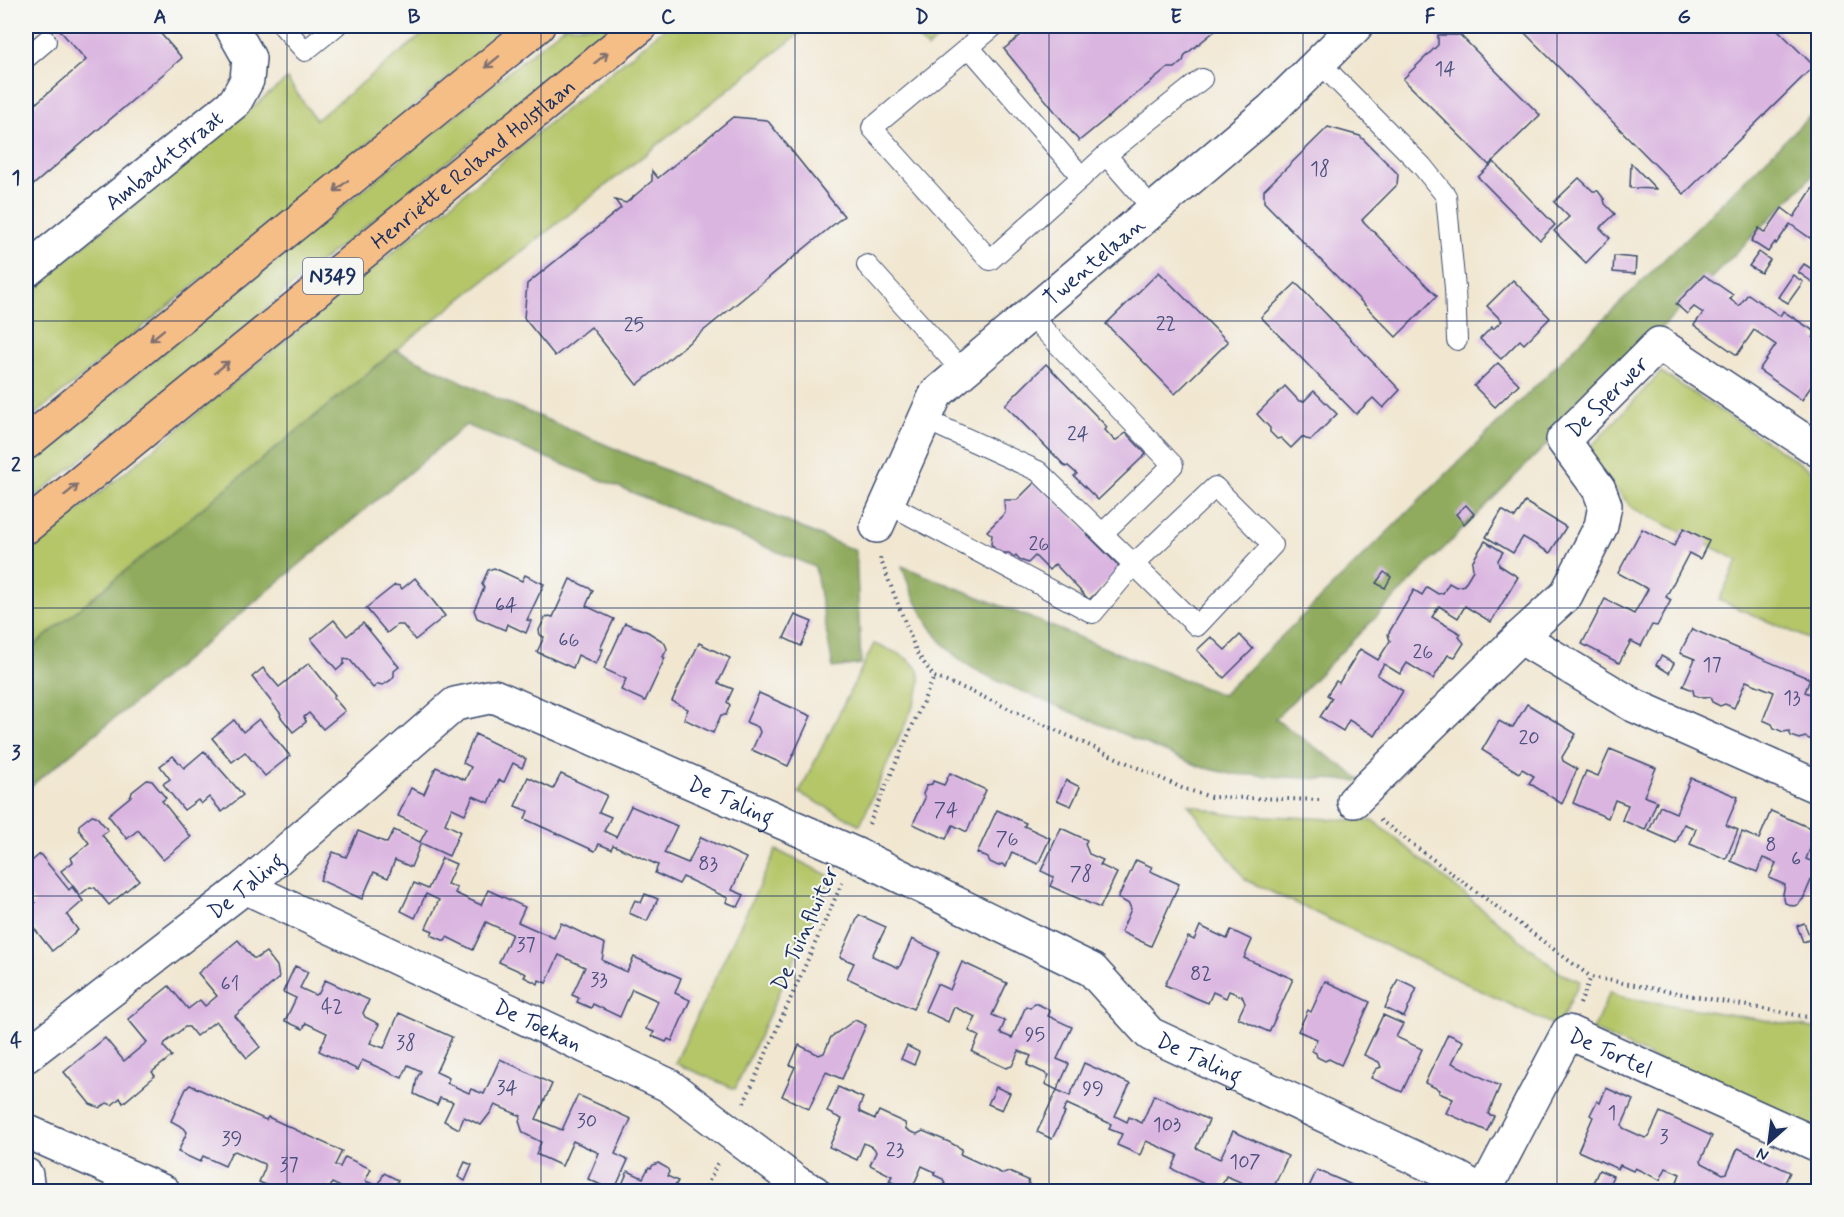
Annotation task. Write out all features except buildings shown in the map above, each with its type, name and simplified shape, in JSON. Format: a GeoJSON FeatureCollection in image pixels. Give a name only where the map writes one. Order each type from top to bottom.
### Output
{"type":"FeatureCollection","features":[{"type":"Feature","properties":{"kind":"main road","name":"Henriëtte Roland Holstlaan"},"geometry":{"type":"LineString","coordinates":[[26,527],[641,26]]}},
{"type":"Feature","properties":{"kind":"main road","name":"N349"},"geometry":{"type":"LineString","coordinates":[[26,443],[533,28]]}},
{"type":"Feature","properties":{"kind":"street","name":"Twentelaan"},"geometry":{"type":"LineString","coordinates":[[882,515],[936,394],[1272,109],[1356,26]]}},
{"type":"Feature","properties":{"kind":"street","name":"Ambachtstraat"},"geometry":{"type":"LineString","coordinates":[[26,271],[235,102],[247,80],[249,58],[235,27]]}},
{"type":"Feature","properties":{"kind":"street","name":"De Sperwer"},"geometry":{"type":"LineString","coordinates":[[1354,801],[1520,637],[1566,595],[1601,526],[1605,505],[1599,489],[1563,440],[1659,344],[1818,450]]}},
{"type":"Feature","properties":{"kind":"street"},"geometry":{"type":"LineString","coordinates":[[1520,637],[1633,705],[1818,787]]}},
{"type":"Feature","properties":{"kind":"street","name":"De Taling"},"geometry":{"type":"LineString","coordinates":[[26,1056],[244,887],[455,704],[494,696],[855,854],[1092,970],[1150,1034],[1483,1191]]}},
{"type":"Feature","properties":{"kind":"street","name":"De Toekan"},"geometry":{"type":"LineString","coordinates":[[244,887],[668,1085],[796,1183],[814,1191]]}},
{"type":"Feature","properties":{"kind":"street","name":"De Tortel"},"geometry":{"type":"LineString","coordinates":[[1483,1191],[1568,1032],[1818,1145]]}},
{"type":"Feature","properties":{"kind":"street"},"geometry":{"type":"LineString","coordinates":[[26,1131],[164,1191]]}},
{"type":"Feature","properties":{"kind":"street"},"geometry":{"type":"LineString","coordinates":[[26,1175],[28,1191]]}},
{"type":"Feature","properties":{"kind":"lane"},"geometry":{"type":"LineString","coordinates":[[283,26],[305,51],[336,26]]}},
{"type":"Feature","properties":{"kind":"lane"},"geometry":{"type":"LineString","coordinates":[[994,26],[872,128],[990,260],[1106,155],[1202,79]]}},
{"type":"Feature","properties":{"kind":"lane"},"geometry":{"type":"LineString","coordinates":[[26,58],[46,41]]}},
{"type":"Feature","properties":{"kind":"lane"},"geometry":{"type":"LineString","coordinates":[[969,47],[1082,177]]}},
{"type":"Feature","properties":{"kind":"lane"},"geometry":{"type":"LineString","coordinates":[[1319,62],[1422,166],[1446,196],[1455,288],[1457,340]]}},
{"type":"Feature","properties":{"kind":"lane"},"geometry":{"type":"LineString","coordinates":[[1106,155],[1153,209]]}},
{"type":"Feature","properties":{"kind":"lane"},"geometry":{"type":"LineString","coordinates":[[867,265],[962,371]]}},
{"type":"Feature","properties":{"kind":"lane"},"geometry":{"type":"LineString","coordinates":[[1029,314],[1173,465],[1103,533]]}},
{"type":"Feature","properties":{"kind":"lane"},"geometry":{"type":"LineString","coordinates":[[882,515],[1093,613],[1134,564],[1215,487],[1273,545],[1197,626],[1134,564],[1103,533],[1038,471],[924,419]]}},
{"type":"Feature","properties":{"kind":"path"},"geometry":{"type":"LineString","coordinates":[[882,515],[876,541],[881,565],[917,653],[934,677],[968,690],[1182,788],[1211,797],[1354,801],[1591,977],[1818,1019]]}},
{"type":"Feature","properties":{"kind":"path","name":"De Tuinfluiter"},"geometry":{"type":"LineString","coordinates":[[704,1191],[934,677]]}},
{"type":"Feature","properties":{"kind":"green space"},"geometry":{"type":"Polygon","coordinates":[[[433,26],[495,26],[495,40],[26,422],[26,293],[287,79],[316,120],[433,26]]]}},
{"type":"Feature","properties":{"kind":"green space"},"geometry":{"type":"Polygon","coordinates":[[[565,26],[619,26],[304,275],[247,326],[26,504],[26,464],[565,26]]]}},
{"type":"Feature","properties":{"kind":"green space"},"geometry":{"type":"Polygon","coordinates":[[[667,26],[809,26],[396,350],[26,652],[26,553],[667,26]]]}},
{"type":"Feature","properties":{"kind":"green space"},"geometry":{"type":"Polygon","coordinates":[[[906,26],[954,26],[927,48],[906,26]]]}},
{"type":"Feature","properties":{"kind":"green space"},"geometry":{"type":"Polygon","coordinates":[[[1818,108],[1818,170],[1275,719],[1363,781],[1231,774],[1201,767],[993,679],[951,652],[925,618],[902,566],[1222,695],[1818,108]]]}},
{"type":"Feature","properties":{"kind":"green space"},"geometry":{"type":"Polygon","coordinates":[[[396,350],[498,399],[856,551],[861,664],[833,668],[815,567],[466,425],[147,692],[26,790],[26,652],[396,350]]]}},
{"type":"Feature","properties":{"kind":"green space"},"geometry":{"type":"Polygon","coordinates":[[[1661,372],[1818,475],[1818,643],[1719,600],[1738,560],[1632,508],[1586,452],[1661,372]]]}},
{"type":"Feature","properties":{"kind":"green space"},"geometry":{"type":"Polygon","coordinates":[[[874,644],[897,653],[911,662],[920,675],[920,685],[915,702],[860,825],[799,793],[874,644]]]}},
{"type":"Feature","properties":{"kind":"green space"},"geometry":{"type":"Polygon","coordinates":[[[1188,804],[1225,814],[1374,821],[1562,974],[1580,981],[1558,1027],[1246,880],[1188,804]]]}},
{"type":"Feature","properties":{"kind":"green space"},"geometry":{"type":"Polygon","coordinates":[[[776,850],[832,877],[735,1089],[675,1063],[776,850]]]}},
{"type":"Feature","properties":{"kind":"green space"},"geometry":{"type":"Polygon","coordinates":[[[1610,992],[1622,997],[1818,1029],[1818,1135],[1593,1030],[1610,992]]]}}]}
